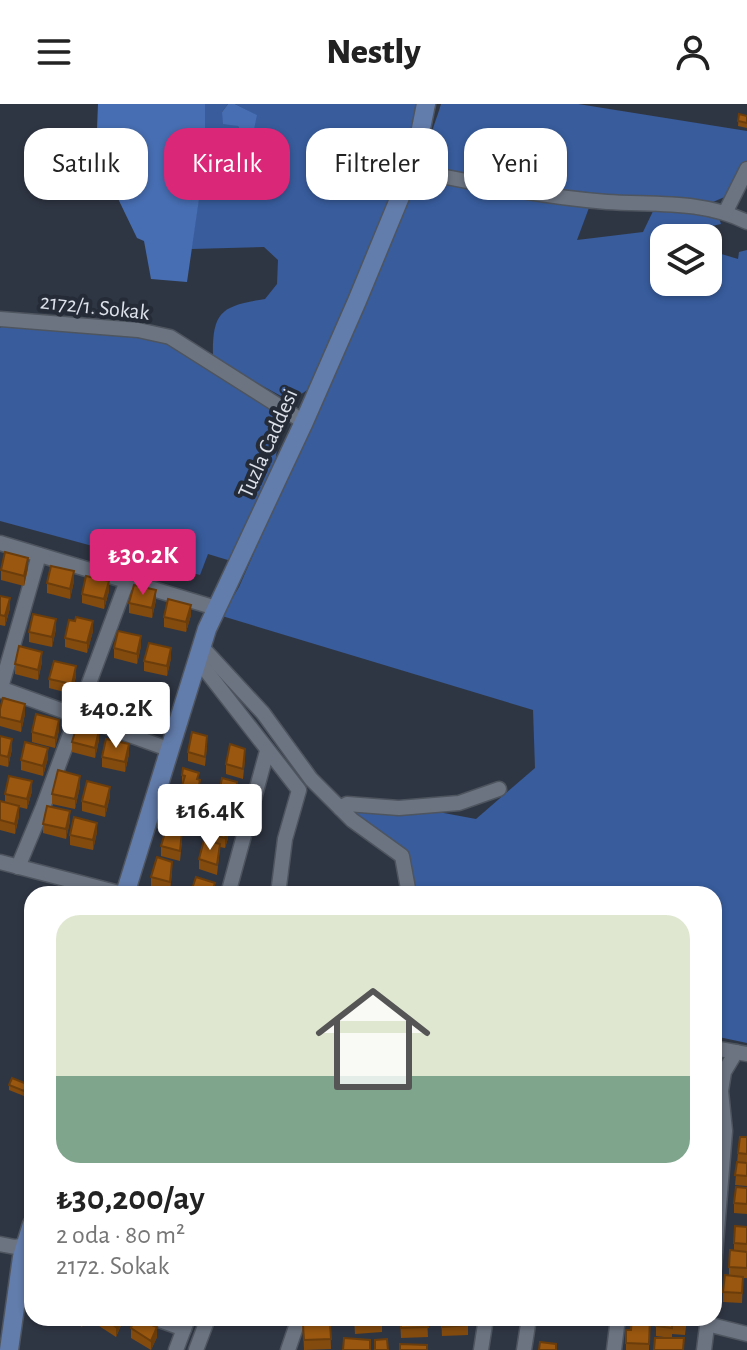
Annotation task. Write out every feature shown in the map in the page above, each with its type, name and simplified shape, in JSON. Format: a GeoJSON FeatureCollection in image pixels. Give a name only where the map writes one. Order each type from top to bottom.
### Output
{"type":"FeatureCollection","features":[{"type":"Feature","properties":{"kind":"main road","name":"Tuzla Caddesi"},"geometry":{"type":"LineString","coordinates":[[421,128],[426,104]]}},
{"type":"Feature","properties":{"kind":"main road","name":"Tuzla Caddesi"},"geometry":{"type":"LineString","coordinates":[[126,886],[199,652],[216,608],[304,422],[398,200]]}},
{"type":"Feature","properties":{"kind":"main road"},"geometry":{"type":"LineString","coordinates":[[9,1350],[5,1332],[24,1275]]}},
{"type":"Feature","properties":{"kind":"street"},"geometry":{"type":"LineString","coordinates":[[726,211],[747,169]]}},
{"type":"Feature","properties":{"kind":"street"},"geometry":{"type":"LineString","coordinates":[[448,177],[548,195],[606,202],[675,204],[726,211],[747,222]]}},
{"type":"Feature","properties":{"kind":"street","name":"2172/1. Sokak"},"geometry":{"type":"LineString","coordinates":[[0,319],[138,330],[170,337],[304,422]]}},
{"type":"Feature","properties":{"kind":"street"},"geometry":{"type":"LineString","coordinates":[[0,543],[216,608]]}},
{"type":"Feature","properties":{"kind":"street"},"geometry":{"type":"LineString","coordinates":[[39,555],[0,689],[168,749]]}},
{"type":"Feature","properties":{"kind":"street"},"geometry":{"type":"LineString","coordinates":[[18,867],[127,581]]}},
{"type":"Feature","properties":{"kind":"street"},"geometry":{"type":"LineString","coordinates":[[199,652],[267,751],[299,790],[285,839],[279,886]]}},
{"type":"Feature","properties":{"kind":"street"},"geometry":{"type":"LineString","coordinates":[[199,652],[263,713],[311,779],[378,841],[402,856],[408,886]]}},
{"type":"Feature","properties":{"kind":"street"},"geometry":{"type":"LineString","coordinates":[[230,886],[267,751]]}},
{"type":"Feature","properties":{"kind":"street"},"geometry":{"type":"LineString","coordinates":[[340,808],[347,804],[399,808],[459,803],[499,789]]}},
{"type":"Feature","properties":{"kind":"street"},"geometry":{"type":"LineString","coordinates":[[0,862],[93,886]]}},
{"type":"Feature","properties":{"kind":"street"},"geometry":{"type":"LineString","coordinates":[[722,1085],[724,1072],[741,1053]]}},
{"type":"Feature","properties":{"kind":"street"},"geometry":{"type":"LineString","coordinates":[[722,1101],[725,1131],[722,1168]]}},
{"type":"Feature","properties":{"kind":"street"},"geometry":{"type":"LineString","coordinates":[[0,1244],[24,1245]]}},
{"type":"Feature","properties":{"kind":"street"},"geometry":{"type":"LineString","coordinates":[[176,1350],[185,1326]]}},
{"type":"Feature","properties":{"kind":"street"},"geometry":{"type":"LineString","coordinates":[[196,1350],[205,1326]]}},
{"type":"Feature","properties":{"kind":"street"},"geometry":{"type":"LineString","coordinates":[[288,1350],[296,1326]]}},
{"type":"Feature","properties":{"kind":"street"},"geometry":{"type":"LineString","coordinates":[[481,1350],[485,1326]]}},
{"type":"Feature","properties":{"kind":"street"},"geometry":{"type":"LineString","coordinates":[[524,1350],[528,1326]]}},
{"type":"Feature","properties":{"kind":"street"},"geometry":{"type":"LineString","coordinates":[[614,1350],[617,1326]]}},
{"type":"Feature","properties":{"kind":"street"},"geometry":{"type":"LineString","coordinates":[[704,1350],[706,1326]]}},
{"type":"Feature","properties":{"kind":"street"},"geometry":{"type":"LineString","coordinates":[[722,1326],[747,1334]]}},
{"type":"Feature","properties":{"kind":"shaded area"},"geometry":{"type":"Polygon","coordinates":[[[98,104],[205,104],[205,128],[164,128],[164,200],[199,200],[187,282],[151,279],[144,241],[137,238],[119,200],[148,200],[148,128],[97,128],[98,104]]]}},
{"type":"Feature","properties":{"kind":"shaded area"},"geometry":{"type":"Polygon","coordinates":[[[205,104],[228,104],[222,112],[239,128],[205,128],[205,104]]]}},
{"type":"Feature","properties":{"kind":"shaded area"},"geometry":{"type":"Polygon","coordinates":[[[228,104],[235,104],[257,115],[254,128],[223,124],[222,112],[228,104]]]}},
{"type":"Feature","properties":{"kind":"shaded area"},"geometry":{"type":"Polygon","coordinates":[[[235,104],[421,104],[415,128],[306,128],[306,200],[391,200],[372,250],[307,390],[298,396],[281,396],[213,359],[217,321],[229,309],[265,299],[277,284],[278,260],[264,247],[191,249],[199,200],[290,200],[290,128],[253,128],[256,115],[235,104]]]}},
{"type":"Feature","properties":{"kind":"shaded area"},"geometry":{"type":"Polygon","coordinates":[[[441,104],[578,104],[747,131],[747,161],[729,195],[713,202],[583,195],[567,192],[567,128],[464,128],[464,175],[448,172],[448,128],[433,128],[441,104]]]}},
{"type":"Feature","properties":{"kind":"shaded area"},"geometry":{"type":"Polygon","coordinates":[[[448,183],[464,185],[464,200],[558,200],[590,205],[577,240],[643,232],[655,207],[718,215],[721,224],[650,224],[650,296],[722,296],[722,254],[738,259],[739,252],[747,250],[747,1043],[722,1038],[722,886],[405,886],[400,856],[349,809],[417,808],[476,819],[535,768],[533,710],[222,616],[239,587],[409,200],[448,200],[448,183]]]}},
{"type":"Feature","properties":{"kind":"shaded area"},"geometry":{"type":"Polygon","coordinates":[[[4,323],[152,338],[174,345],[269,407],[279,421],[276,458],[231,561],[208,554],[200,575],[0,521],[0,328],[4,323]]]}},
{"type":"Feature","properties":{"kind":"building"},"geometry":{"type":"Polygon","coordinates":[[[739,114],[747,116],[747,123],[738,121],[739,114]]]}},
{"type":"Feature","properties":{"kind":"building"},"geometry":{"type":"Polygon","coordinates":[[[5,552],[28,558],[24,576],[1,570],[5,552]]]}},
{"type":"Feature","properties":{"kind":"building"},"geometry":{"type":"Polygon","coordinates":[[[51,566],[74,571],[70,589],[47,583],[51,566]]]}},
{"type":"Feature","properties":{"kind":"building"},"geometry":{"type":"Polygon","coordinates":[[[86,576],[109,581],[104,599],[82,594],[86,576]]]}},
{"type":"Feature","properties":{"kind":"building"},"geometry":{"type":"Polygon","coordinates":[[[134,585],[156,590],[152,608],[129,603],[134,585]]]}},
{"type":"Feature","properties":{"kind":"building"},"geometry":{"type":"Polygon","coordinates":[[[0,596],[10,598],[5,616],[0,615],[0,596]]]}},
{"type":"Feature","properties":{"kind":"building"},"geometry":{"type":"Polygon","coordinates":[[[168,599],[191,605],[186,622],[164,617],[168,599]]]}},
{"type":"Feature","properties":{"kind":"building"},"geometry":{"type":"Polygon","coordinates":[[[33,614],[56,619],[52,637],[29,632],[33,614]]]}},
{"type":"Feature","properties":{"kind":"building"},"geometry":{"type":"Polygon","coordinates":[[[76,617],[93,621],[87,643],[65,638],[69,620],[75,621],[76,617]]]}},
{"type":"Feature","properties":{"kind":"building"},"geometry":{"type":"Polygon","coordinates":[[[118,631],[141,636],[137,654],[114,648],[118,631]]]}},
{"type":"Feature","properties":{"kind":"building"},"geometry":{"type":"Polygon","coordinates":[[[149,643],[171,648],[167,666],[144,661],[149,643]]]}},
{"type":"Feature","properties":{"kind":"building"},"geometry":{"type":"Polygon","coordinates":[[[19,646],[42,652],[38,670],[15,664],[19,646]]]}},
{"type":"Feature","properties":{"kind":"building"},"geometry":{"type":"Polygon","coordinates":[[[54,661],[76,666],[72,684],[49,679],[54,661]]]}},
{"type":"Feature","properties":{"kind":"building"},"geometry":{"type":"Polygon","coordinates":[[[3,698],[25,704],[21,722],[0,717],[3,698]]]}},
{"type":"Feature","properties":{"kind":"building"},"geometry":{"type":"Polygon","coordinates":[[[36,714],[59,720],[55,738],[32,732],[36,714]]]}},
{"type":"Feature","properties":{"kind":"building"},"geometry":{"type":"Polygon","coordinates":[[[77,725],[99,730],[95,748],[72,742],[77,725]]]}},
{"type":"Feature","properties":{"kind":"building"},"geometry":{"type":"Polygon","coordinates":[[[192,732],[207,736],[205,757],[188,752],[192,732]]]}},
{"type":"Feature","properties":{"kind":"building"},"geometry":{"type":"Polygon","coordinates":[[[0,736],[12,739],[8,757],[0,755],[0,736]]]}},
{"type":"Feature","properties":{"kind":"building"},"geometry":{"type":"Polygon","coordinates":[[[106,739],[129,744],[125,762],[102,757],[106,739]]]}},
{"type":"Feature","properties":{"kind":"building"},"geometry":{"type":"Polygon","coordinates":[[[25,742],[48,748],[43,766],[21,760],[25,742]]]}},
{"type":"Feature","properties":{"kind":"building"},"geometry":{"type":"Polygon","coordinates":[[[230,744],[245,749],[243,769],[226,764],[230,744]]]}},
{"type":"Feature","properties":{"kind":"building"},"geometry":{"type":"Polygon","coordinates":[[[183,768],[199,773],[198,790],[182,786],[185,776],[182,775],[183,768]]]}},
{"type":"Feature","properties":{"kind":"building"},"geometry":{"type":"Polygon","coordinates":[[[58,770],[80,776],[75,799],[52,794],[58,770]]]}},
{"type":"Feature","properties":{"kind":"building"},"geometry":{"type":"Polygon","coordinates":[[[9,776],[32,781],[27,799],[5,794],[9,776]]]}},
{"type":"Feature","properties":{"kind":"building"},"geometry":{"type":"Polygon","coordinates":[[[222,778],[237,782],[235,803],[218,798],[222,778]]]}},
{"type":"Feature","properties":{"kind":"building"},"geometry":{"type":"Polygon","coordinates":[[[87,781],[110,787],[105,807],[82,801],[87,781]]]}},
{"type":"Feature","properties":{"kind":"building"},"geometry":{"type":"Polygon","coordinates":[[[178,797],[193,801],[191,822],[172,816],[178,797]]]}},
{"type":"Feature","properties":{"kind":"building"},"geometry":{"type":"Polygon","coordinates":[[[0,801],[19,806],[15,824],[0,820],[0,801]]]}},
{"type":"Feature","properties":{"kind":"building"},"geometry":{"type":"Polygon","coordinates":[[[47,806],[70,811],[66,829],[43,824],[47,806]]]}},
{"type":"Feature","properties":{"kind":"building"},"geometry":{"type":"Polygon","coordinates":[[[212,813],[227,818],[225,838],[206,833],[212,813]]]}},
{"type":"Feature","properties":{"kind":"building"},"geometry":{"type":"Polygon","coordinates":[[[74,817],[97,823],[93,840],[70,835],[74,817]]]}},
{"type":"Feature","properties":{"kind":"building"},"geometry":{"type":"Polygon","coordinates":[[[167,826],[182,831],[180,851],[161,846],[167,826]]]}},
{"type":"Feature","properties":{"kind":"building"},"geometry":{"type":"Polygon","coordinates":[[[204,840],[220,844],[217,865],[199,859],[204,840]]]}},
{"type":"Feature","properties":{"kind":"building"},"geometry":{"type":"Polygon","coordinates":[[[157,857],[172,862],[170,882],[151,877],[157,857]]]}},
{"type":"Feature","properties":{"kind":"building"},"geometry":{"type":"Polygon","coordinates":[[[196,877],[215,883],[214,886],[193,886],[196,877]]]}},
{"type":"Feature","properties":{"kind":"building"},"geometry":{"type":"Polygon","coordinates":[[[12,1078],[24,1083],[24,1091],[9,1085],[12,1078]]]}},
{"type":"Feature","properties":{"kind":"building"},"geometry":{"type":"Polygon","coordinates":[[[740,1137],[747,1137],[747,1154],[738,1153],[740,1137]]]}},
{"type":"Feature","properties":{"kind":"building"},"geometry":{"type":"Polygon","coordinates":[[[737,1162],[747,1163],[747,1176],[735,1175],[737,1162]]]}},
{"type":"Feature","properties":{"kind":"building"},"geometry":{"type":"Polygon","coordinates":[[[736,1187],[747,1188],[747,1204],[734,1203],[736,1187]]]}},
{"type":"Feature","properties":{"kind":"building"},"geometry":{"type":"Polygon","coordinates":[[[735,1226],[747,1227],[747,1244],[734,1243],[735,1226]]]}},
{"type":"Feature","properties":{"kind":"building"},"geometry":{"type":"Polygon","coordinates":[[[730,1250],[747,1252],[747,1268],[729,1267],[730,1250]]]}},
{"type":"Feature","properties":{"kind":"building"},"geometry":{"type":"Polygon","coordinates":[[[725,1275],[743,1277],[742,1293],[723,1292],[725,1275]]]}},
{"type":"Feature","properties":{"kind":"building"},"geometry":{"type":"Polygon","coordinates":[[[132,1326],[157,1327],[151,1341],[132,1326]]]}},
{"type":"Feature","properties":{"kind":"building"},"geometry":{"type":"Polygon","coordinates":[[[303,1326],[330,1326],[331,1339],[304,1340],[303,1326]]]}},
{"type":"Feature","properties":{"kind":"building"},"geometry":{"type":"Polygon","coordinates":[[[401,1326],[428,1327],[401,1328],[401,1326]]]}},
{"type":"Feature","properties":{"kind":"building"},"geometry":{"type":"Polygon","coordinates":[[[631,1326],[650,1326],[649,1344],[626,1343],[626,1330],[631,1330],[631,1326]]]}},
{"type":"Feature","properties":{"kind":"building"},"geometry":{"type":"Polygon","coordinates":[[[344,1338],[370,1340],[370,1350],[343,1350],[344,1338]]]}},
{"type":"Feature","properties":{"kind":"building"},"geometry":{"type":"Polygon","coordinates":[[[655,1338],[684,1338],[683,1350],[654,1350],[655,1338]]]}},
{"type":"Feature","properties":{"kind":"building"},"geometry":{"type":"Polygon","coordinates":[[[387,1339],[388,1350],[375,1350],[375,1340],[387,1339]]]}},
{"type":"Feature","properties":{"kind":"building"},"geometry":{"type":"Polygon","coordinates":[[[540,1342],[556,1344],[556,1350],[539,1350],[540,1342]]]}},
{"type":"Feature","properties":{"kind":"building"},"geometry":{"type":"Polygon","coordinates":[[[400,1344],[427,1345],[427,1350],[400,1350],[400,1344]]]}}]}
